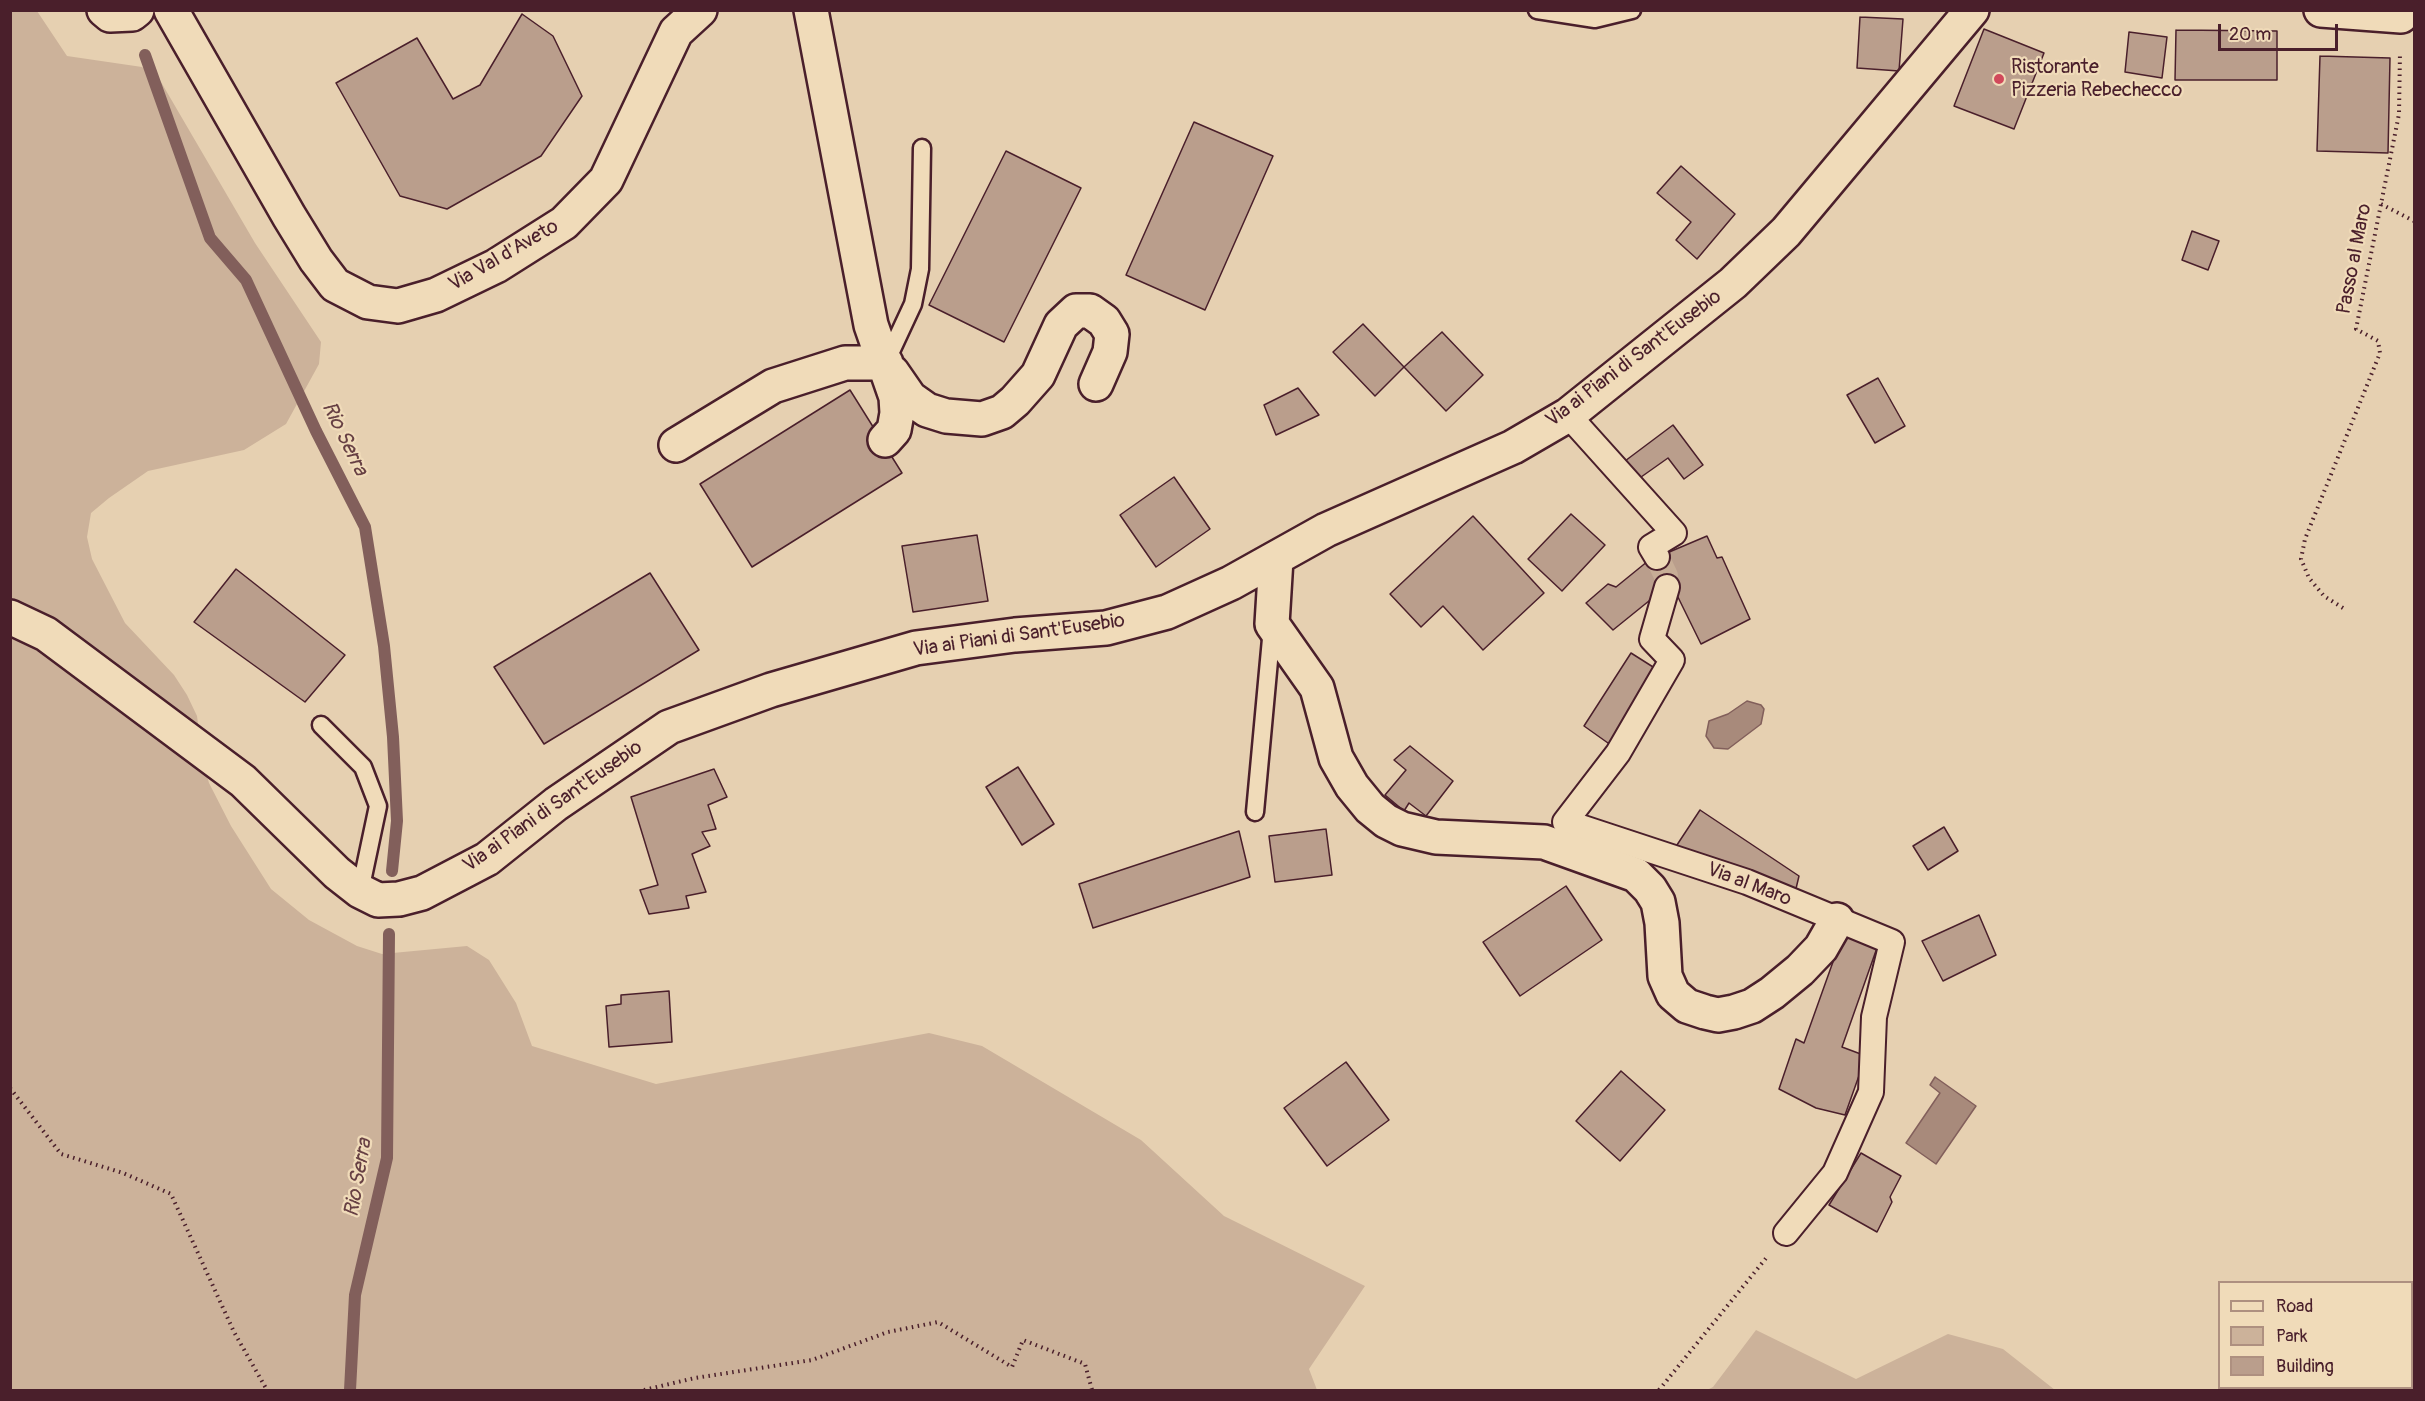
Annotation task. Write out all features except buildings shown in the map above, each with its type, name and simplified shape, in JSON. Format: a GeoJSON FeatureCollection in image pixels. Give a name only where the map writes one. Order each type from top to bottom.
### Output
{"type":"FeatureCollection","features":[{"type":"Feature","properties":{"kind":"street"},"geometry":{"type":"LineString","coordinates":[[104,10],[110,15],[132,14],[137,10]]}},
{"type":"Feature","properties":{"kind":"street","name":"Via Val d'Aveto"},"geometry":{"type":"LineString","coordinates":[[171,10],[289,216],[316,260],[335,285],[368,302],[398,306],[436,295],[496,266],[564,224],[606,180],[676,32],[700,10]]}},
{"type":"Feature","properties":{"kind":"street"},"geometry":{"type":"LineString","coordinates":[[811,10],[871,325],[896,397],[897,413],[894,430],[885,440]]}},
{"type":"Feature","properties":{"kind":"street","name":"Via ai Piani di Sant'Eusebio"},"geometry":{"type":"LineString","coordinates":[[10,617],[46,634],[243,781],[337,873],[360,891],[378,900],[399,899],[422,893],[487,859],[556,804],[669,727],[729,705],[916,648],[1015,635],[1107,628],[1167,612],[1231,583],[1337,526],[1513,447],[1568,415],[1733,283],[1786,232],[1972,10]]}},
{"type":"Feature","properties":{"kind":"street"},"geometry":{"type":"LineString","coordinates":[[2321,10],[2408,16]]}},
{"type":"Feature","properties":{"kind":"street"},"geometry":{"type":"LineString","coordinates":[[886,363],[910,398],[927,410],[946,416],[981,419],[1002,412],[1015,401],[1038,375],[1061,325],[1076,311],[1090,311],[1104,321],[1112,334],[1110,352],[1096,384]]}},
{"type":"Feature","properties":{"kind":"street"},"geometry":{"type":"LineString","coordinates":[[676,445],[773,386],[845,363],[886,363]]}},
{"type":"Feature","properties":{"kind":"street"},"geometry":{"type":"LineString","coordinates":[[1568,415],[1674,533],[1651,547],[1657,557]]}},
{"type":"Feature","properties":{"kind":"street"},"geometry":{"type":"LineString","coordinates":[[1276,559],[1272,624],[1317,688],[1336,758],[1352,786],[1370,808],[1386,821],[1402,829],[1436,837],[1544,842],[1636,875],[1650,889],[1658,902],[1662,923],[1665,976],[1673,994],[1687,1006],[1718,1015],[1752,1006],[1772,993],[1800,970],[1821,948],[1837,921]]}},
{"type":"Feature","properties":{"kind":"street","name":"Via al Maro"},"geometry":{"type":"LineString","coordinates":[[1667,587],[1666,598],[1652,639],[1672,660],[1618,753],[1565,822],[1747,882],[1892,942],[1874,1017],[1871,1092],[1835,1173],[1786,1233]]}},
{"type":"Feature","properties":{"kind":"lane"},"geometry":{"type":"LineString","coordinates":[[1537,10],[1595,19],[1632,10]]}},
{"type":"Feature","properties":{"kind":"lane"},"geometry":{"type":"LineString","coordinates":[[886,363],[913,304],[920,269],[922,148]]}},
{"type":"Feature","properties":{"kind":"lane"},"geometry":{"type":"LineString","coordinates":[[1255,812],[1272,624]]}},
{"type":"Feature","properties":{"kind":"lane"},"geometry":{"type":"LineString","coordinates":[[321,725],[363,767],[378,806],[360,891]]}},
{"type":"Feature","properties":{"kind":"path","name":"Passo al Maro"},"geometry":{"type":"LineString","coordinates":[[2343,608],[2324,596],[2309,578],[2301,559],[2306,539],[2380,353],[2378,340],[2356,329],[2399,114],[2408,16]]}},
{"type":"Feature","properties":{"kind":"path"},"geometry":{"type":"LineString","coordinates":[[2381,204],[2415,221]]}},
{"type":"Feature","properties":{"kind":"path"},"geometry":{"type":"LineString","coordinates":[[10,1088],[61,1154],[123,1173],[171,1194],[234,1332],[267,1390]]}},
{"type":"Feature","properties":{"kind":"path"},"geometry":{"type":"LineString","coordinates":[[1659,1390],[1786,1233]]}},
{"type":"Feature","properties":{"kind":"path"},"geometry":{"type":"LineString","coordinates":[[644,1390],[695,1378],[812,1360],[888,1332],[938,1322],[1012,1367],[1023,1340],[1085,1364],[1092,1390]]}},
{"type":"Feature","properties":{"kind":"green space"},"geometry":{"type":"Polygon","coordinates":[[[10,11],[37,11],[67,56],[142,67],[161,82],[255,243],[321,342],[319,364],[286,424],[244,450],[148,471],[91,513],[87,537],[92,559],[125,623],[174,675],[187,695],[197,716],[203,762],[209,783],[231,826],[271,889],[309,920],[357,946],[382,954],[467,946],[489,960],[516,1003],[532,1046],[656,1084],[929,1033],[982,1046],[1141,1140],[1224,1216],[1365,1286],[1309,1369],[1317,1390],[11,1390],[10,11]]]}},
{"type":"Feature","properties":{"kind":"green space"},"geometry":{"type":"Polygon","coordinates":[[[1756,1330],[1856,1379],[1948,1334],[2003,1349],[2055,1390],[1707,1390],[1713,1387],[1756,1330]]]}},
{"type":"Feature","properties":{"kind":"shaded area"},"geometry":{"type":"Polygon","coordinates":[[[1747,701],[1761,705],[1764,709],[1761,724],[1728,749],[1714,748],[1706,736],[1709,721],[1728,714],[1747,701]]]}},
{"type":"Feature","properties":{"kind":"shaded area"},"geometry":{"type":"Polygon","coordinates":[[[1935,1077],[1976,1106],[1936,1164],[1906,1143],[1940,1093],[1930,1085],[1935,1077]]]}},
{"type":"Feature","properties":{"kind":"waterway","name":"Rio Serra"},"geometry":{"type":"LineString","coordinates":[[145,55],[210,238],[246,280],[316,431],[365,527],[384,646],[393,737],[397,821],[392,871]]}},
{"type":"Feature","properties":{"kind":"waterway","name":"Rio Serra"},"geometry":{"type":"LineString","coordinates":[[350,1390],[355,1295],[387,1158],[389,934]]}},
{"type":"Feature","properties":{"kind":"tunnel"},"geometry":{"type":"LineString","coordinates":[[1657,557],[1666,576],[1667,587]]}},
{"type":"Feature","properties":{"kind":"place","name":"Ristorante Pizzeria Rebechecco"},"geometry":{"type":"Point","coordinates":[1999,79]}}]}
